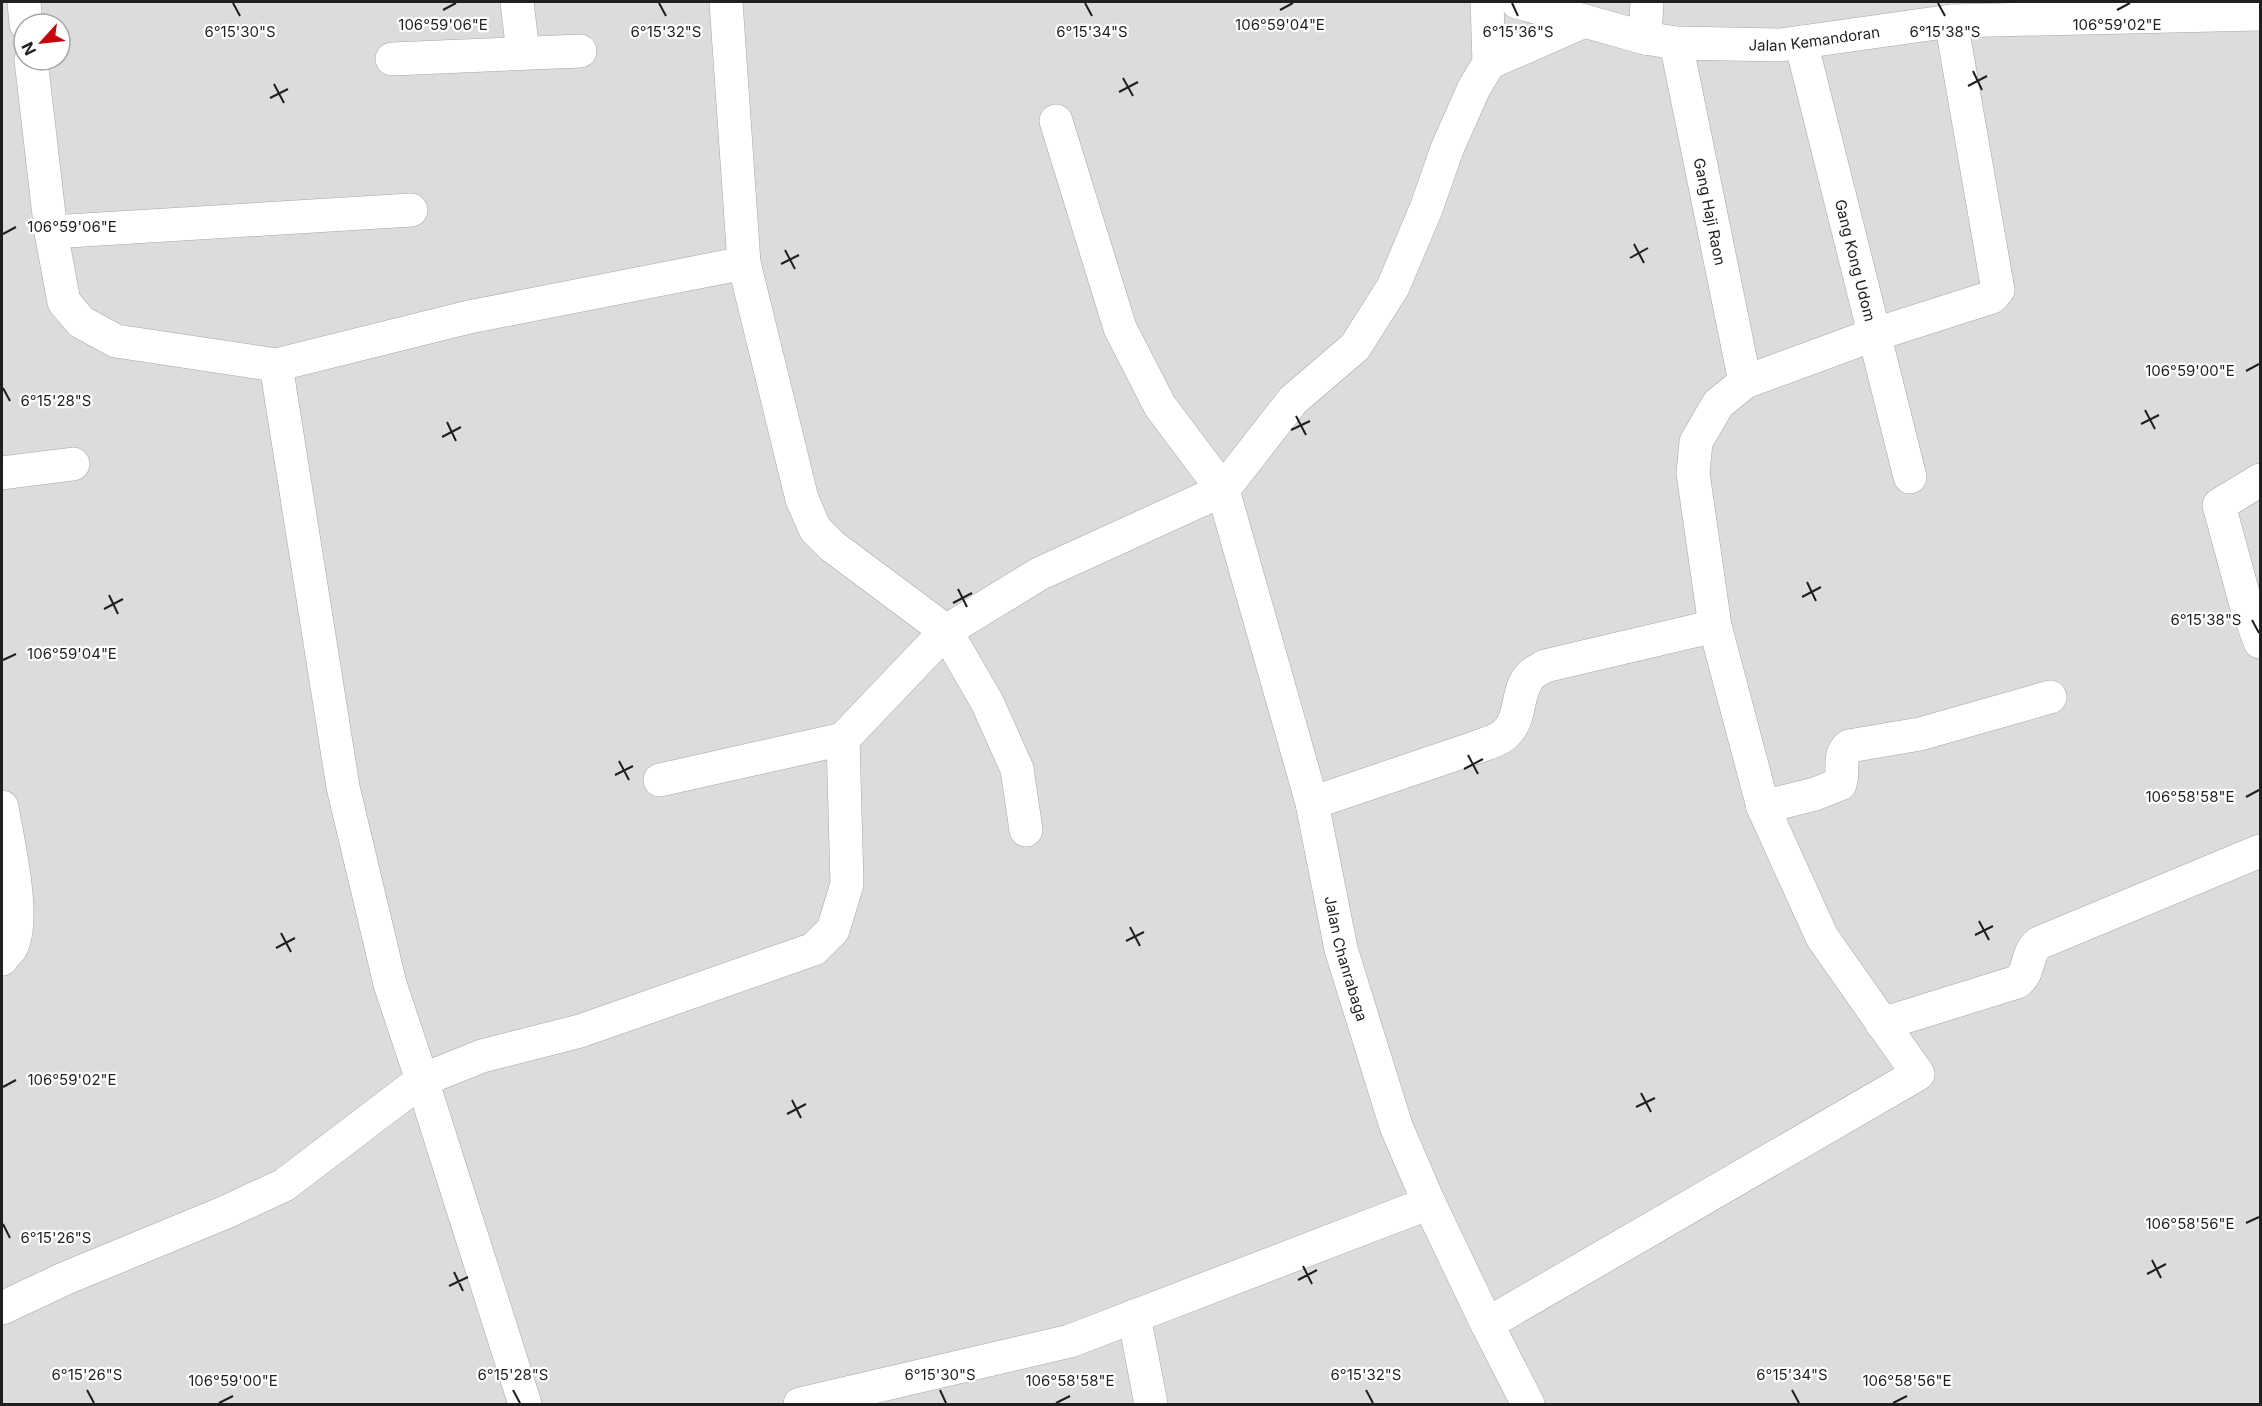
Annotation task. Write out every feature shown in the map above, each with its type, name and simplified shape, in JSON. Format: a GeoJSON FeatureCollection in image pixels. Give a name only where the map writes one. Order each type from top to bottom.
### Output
{"type":"FeatureCollection","features":[{"type":"Feature","properties":{"kind":"street"},"geometry":{"type":"LineString","coordinates":[[517,2],[523,53]]}},
{"type":"Feature","properties":{"kind":"street"},"geometry":{"type":"LineString","coordinates":[[726,2],[744,263],[802,499],[814,529],[831,546],[946,631],[987,702],[1017,769],[1026,830]]}},
{"type":"Feature","properties":{"kind":"street"},"geometry":{"type":"LineString","coordinates":[[660,780],[843,740],[946,631],[1039,574],[1223,490],[1293,400],[1355,347],[1393,287],[1426,209],[1447,149],[1474,88],[1489,63],[1487,2]]}},
{"type":"Feature","properties":{"kind":"street","name":"Jalan Kemandoran"},"geometry":{"type":"LineString","coordinates":[[1517,2],[1661,41],[1781,45],[1951,21],[2260,14]]}},
{"type":"Feature","properties":{"kind":"street","name":"Gang Haji Raon"},"geometry":{"type":"LineString","coordinates":[[1647,2],[1661,41],[1745,382]]}},
{"type":"Feature","properties":{"kind":"street"},"geometry":{"type":"LineString","coordinates":[[1489,63],[1585,21]]}},
{"type":"Feature","properties":{"kind":"street"},"geometry":{"type":"LineString","coordinates":[[1487,1324],[1918,1074],[1822,938],[1763,807],[1715,626],[1693,473],[1696,442],[1718,404],[1745,382],[1873,335],[1992,297],[1998,290],[1951,21]]}},
{"type":"Feature","properties":{"kind":"street","name":"Gang Kong Udom"},"geometry":{"type":"LineString","coordinates":[[1801,42],[1910,477]]}},
{"type":"Feature","properties":{"kind":"street"},"geometry":{"type":"LineString","coordinates":[[392,59],[580,51]]}},
{"type":"Feature","properties":{"kind":"street"},"geometry":{"type":"LineString","coordinates":[[32,72],[51,232],[64,302],[81,322],[116,341],[276,365],[469,317],[744,263]]}},
{"type":"Feature","properties":{"kind":"street"},"geometry":{"type":"LineString","coordinates":[[1056,121],[1120,328],[1160,406],[1223,490]]}},
{"type":"Feature","properties":{"kind":"street"},"geometry":{"type":"LineString","coordinates":[[51,232],[411,210]]}},
{"type":"Feature","properties":{"kind":"street"},"geometry":{"type":"LineString","coordinates":[[276,365],[343,788],[390,984],[525,1404]]}},
{"type":"Feature","properties":{"kind":"street"},"geometry":{"type":"LineString","coordinates":[[2,472],[73,464]]}},
{"type":"Feature","properties":{"kind":"street"},"geometry":{"type":"LineString","coordinates":[[2260,480],[2219,505],[2245,601],[2260,642]]}},
{"type":"Feature","properties":{"kind":"street","name":"Jalan Chanrabaga"},"geometry":{"type":"LineString","coordinates":[[1223,490],[1312,803],[1341,949],[1396,1126],[1487,1324],[1528,1404]]}},
{"type":"Feature","properties":{"kind":"street"},"geometry":{"type":"LineString","coordinates":[[1312,803],[1502,737],[1514,724],[1522,691],[1530,676],[1545,666],[1715,626]]}},
{"type":"Feature","properties":{"kind":"street"},"geometry":{"type":"LineString","coordinates":[[1763,807],[1815,794],[1840,784],[1842,755],[1849,746],[1928,732],[2050,697]]}},
{"type":"Feature","properties":{"kind":"street"},"geometry":{"type":"LineString","coordinates":[[2,1308],[66,1278],[226,1212],[284,1185],[422,1080],[482,1056],[580,1031],[814,949],[833,930],[847,884],[843,740]]}},
{"type":"Feature","properties":{"kind":"street"},"geometry":{"type":"LineString","coordinates":[[2,807],[17,904],[17,922],[12,946],[2,959]]}},
{"type":"Feature","properties":{"kind":"street"},"geometry":{"type":"LineString","coordinates":[[1882,1024],[2016,982],[2023,977],[2032,948],[2039,943],[2260,851]]}},
{"type":"Feature","properties":{"kind":"street"},"geometry":{"type":"LineString","coordinates":[[800,1404],[1070,1341],[1430,1203]]}},
{"type":"Feature","properties":{"kind":"street"},"geometry":{"type":"LineString","coordinates":[[1134,1316],[1151,1404]]}},
{"type":"Feature","properties":{"kind":"shaded area"},"geometry":{"type":"Polygon","coordinates":[[[2,2],[2260,2],[2260,1404],[2,1404],[2,2]]]}}]}
